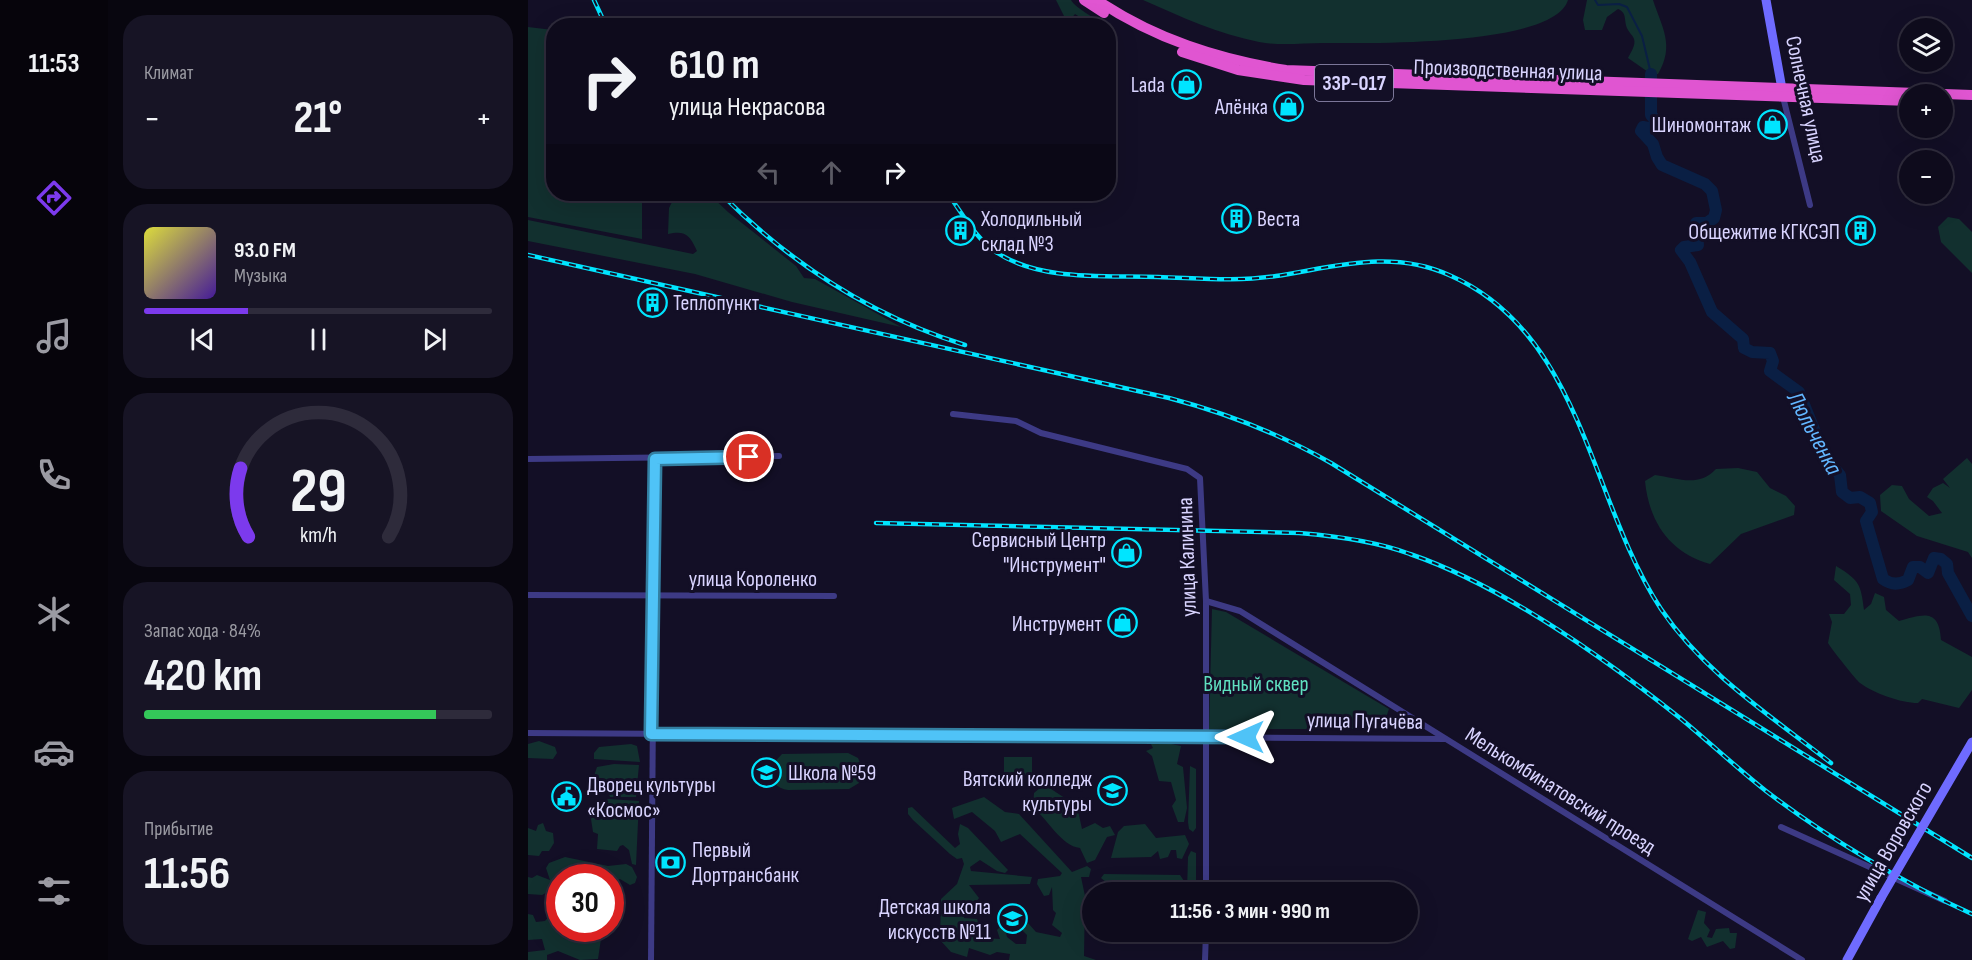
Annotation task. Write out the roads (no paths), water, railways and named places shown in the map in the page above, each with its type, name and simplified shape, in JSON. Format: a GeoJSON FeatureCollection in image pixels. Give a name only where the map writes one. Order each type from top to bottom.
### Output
{"type":"FeatureCollection","features":[{"type":"Feature","properties":{"kind":"highway","name":"Производственная улица"},"geometry":{"type":"LineString","coordinates":[[1084,0],[1116,18]]}},
{"type":"Feature","properties":{"kind":"highway","name":"Производственная улица"},"geometry":{"type":"LineString","coordinates":[[1097,0],[1151,31],[1195,50],[1238,62],[1286,70],[1899,100]]}},
{"type":"Feature","properties":{"kind":"highway","name":"Производственная улица"},"geometry":{"type":"LineString","coordinates":[[1116,18],[1158,42],[1216,65],[1255,74],[1304,80],[1386,84],[1642,88]]}},
{"type":"Feature","properties":{"kind":"highway","name":"Производственная улица"},"geometry":{"type":"LineString","coordinates":[[1783,93],[1868,92],[1972,95]]}},
{"type":"Feature","properties":{"kind":"highway"},"geometry":{"type":"LineString","coordinates":[[1953,101],[1972,102]]}},
{"type":"Feature","properties":{"kind":"main road","name":"Солнечная улица"},"geometry":{"type":"LineString","coordinates":[[1766,0],[1783,93]]}},
{"type":"Feature","properties":{"kind":"main road","name":"улица Воровского"},"geometry":{"type":"LineString","coordinates":[[1847,960],[1972,742]]}},
{"type":"Feature","properties":{"kind":"street","name":"Солнечная улица"},"geometry":{"type":"LineString","coordinates":[[1783,93],[1810,205]]}},
{"type":"Feature","properties":{"kind":"street","name":"улица Калинина"},"geometry":{"type":"LineString","coordinates":[[953,414],[1016,421],[1041,433],[1194,472],[1201,483],[1206,601],[1206,882]]}},
{"type":"Feature","properties":{"kind":"street"},"geometry":{"type":"LineString","coordinates":[[528,459],[778,456]]}},
{"type":"Feature","properties":{"kind":"street"},"geometry":{"type":"LineString","coordinates":[[651,960],[651,734],[655,459]]}},
{"type":"Feature","properties":{"kind":"street","name":"улица Короленко"},"geometry":{"type":"LineString","coordinates":[[528,595],[834,596]]}},
{"type":"Feature","properties":{"kind":"street","name":"Мелькомбинатовский проезд"},"geometry":{"type":"LineString","coordinates":[[1206,601],[1240,611],[1802,960]]}},
{"type":"Feature","properties":{"kind":"street","name":"улица Пугачёва"},"geometry":{"type":"LineString","coordinates":[[528,733],[1445,739]]}},
{"type":"Feature","properties":{"kind":"street"},"geometry":{"type":"LineString","coordinates":[[1781,827],[1946,901]]}},
{"type":"Feature","properties":{"kind":"street"},"geometry":{"type":"LineString","coordinates":[[1205,960],[1206,942]]}},
{"type":"Feature","properties":{"kind":"waterway"},"geometry":{"type":"LineString","coordinates":[[1595,0],[1598,5],[1619,4],[1627,7],[1642,36],[1651,74]]}},
{"type":"Feature","properties":{"kind":"waterway","name":"Люльченка"},"geometry":{"type":"LineString","coordinates":[[1651,74],[1651,115],[1659,124],[1654,129],[1643,127],[1641,131],[1653,144],[1662,165],[1705,184],[1712,191],[1716,210],[1714,218],[1707,223],[1696,223],[1698,245],[1684,247],[1681,250],[1690,262],[1712,312],[1743,339],[1744,348],[1752,352],[1770,353],[1773,361],[1770,371],[1799,392],[1825,457],[1840,475],[1842,492],[1850,498],[1860,497],[1870,503],[1872,512],[1866,521],[1883,579],[1895,584],[1901,583],[1908,580],[1913,567],[1920,567],[1928,573],[1934,558],[1941,559],[1947,564],[1948,573],[1972,616]]}},
{"type":"Feature","properties":{"kind":"railway"},"geometry":{"type":"LineString","coordinates":[[594,0],[602,18]]}},
{"type":"Feature","properties":{"kind":"railway"},"geometry":{"type":"LineString","coordinates":[[728,201],[775,243],[865,303],[897,319],[965,345]]}},
{"type":"Feature","properties":{"kind":"railway"},"geometry":{"type":"LineString","coordinates":[[953,201],[976,233],[996,252],[1014,262],[1054,273],[1247,279],[1363,262],[1406,263],[1449,275],[1494,302],[1529,336],[1556,377],[1578,423],[1637,566],[1661,609],[1678,632],[1718,673],[1831,763]]}},
{"type":"Feature","properties":{"kind":"railway"},"geometry":{"type":"LineString","coordinates":[[528,255],[1169,398],[1211,410],[1272,434],[1331,463],[1972,858]]}},
{"type":"Feature","properties":{"kind":"railway"},"geometry":{"type":"LineString","coordinates":[[876,523],[1299,533],[1355,540],[1410,554],[1481,585],[1551,625],[1650,695],[1766,791],[1814,825],[1893,874],[1972,914]]}},
{"type":"Feature","properties":{"kind":"place","name":"Lada"},"geometry":{"type":"Point","coordinates":[1186,84]}},
{"type":"Feature","properties":{"kind":"place","name":"Алёнка"},"geometry":{"type":"Point","coordinates":[1289,106]}},
{"type":"Feature","properties":{"kind":"place","name":"Шиномонтаж"},"geometry":{"type":"Point","coordinates":[1772,124]}},
{"type":"Feature","properties":{"kind":"place","name":"Веста"},"geometry":{"type":"Point","coordinates":[1236,218]}},
{"type":"Feature","properties":{"kind":"place","name":"Холодильный склад №3"},"geometry":{"type":"Point","coordinates":[960,231]}},
{"type":"Feature","properties":{"kind":"place","name":"Общежитие КГКСЭП"},"geometry":{"type":"Point","coordinates":[1861,231]}},
{"type":"Feature","properties":{"kind":"place","name":"Теплопункт"},"geometry":{"type":"Point","coordinates":[652,302]}},
{"type":"Feature","properties":{"kind":"place","name":"Сервисный Центр \"Инструмент\""},"geometry":{"type":"Point","coordinates":[1127,552]}},
{"type":"Feature","properties":{"kind":"place","name":"Инструмент"},"geometry":{"type":"Point","coordinates":[1123,623]}},
{"type":"Feature","properties":{"kind":"place","name":"Школа №59"},"geometry":{"type":"Point","coordinates":[767,772]}},
{"type":"Feature","properties":{"kind":"place","name":"Вятский колледж культуры"},"geometry":{"type":"Point","coordinates":[1113,791]}},
{"type":"Feature","properties":{"kind":"place","name":"Дворец культуры «Космос»"},"geometry":{"type":"Point","coordinates":[566,797]}},
{"type":"Feature","properties":{"kind":"place","name":"Первый Дортрансбанк"},"geometry":{"type":"Point","coordinates":[671,862]}},
{"type":"Feature","properties":{"kind":"place","name":"Детская школа искусств №11"},"geometry":{"type":"Point","coordinates":[1012,919]}},
{"type":"Feature","properties":{"kind":"park label","name":"Видный сквер"},"geometry":{"type":"Point","coordinates":[1256,683]}}]}
